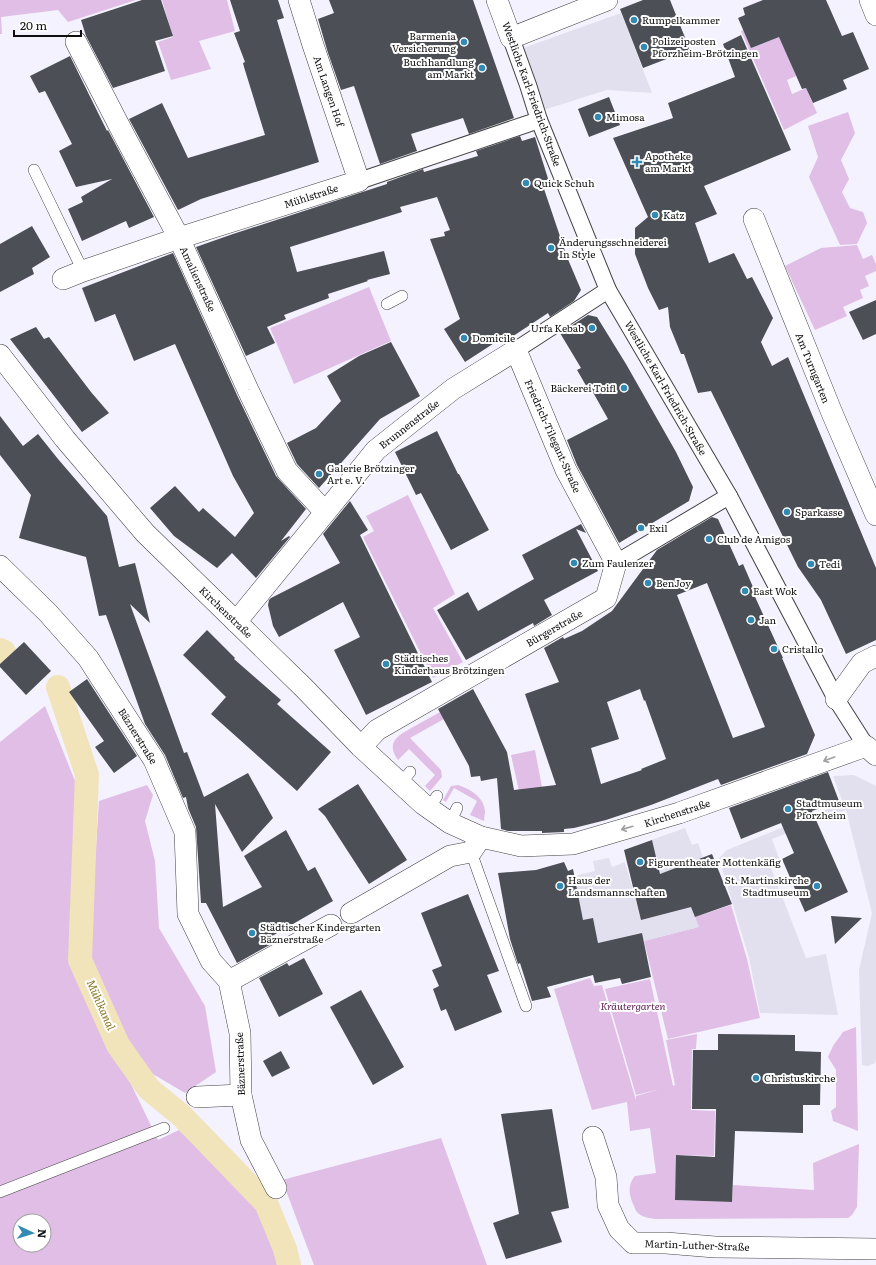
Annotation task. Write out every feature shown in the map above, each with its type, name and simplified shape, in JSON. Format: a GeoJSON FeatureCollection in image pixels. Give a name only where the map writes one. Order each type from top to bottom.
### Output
{"type":"FeatureCollection","features":[{"type":"Feature","properties":{"kind":"street","name":"Am Langen Hof"},"geometry":{"type":"LineString","coordinates":[[299,0],[359,181]]}},
{"type":"Feature","properties":{"kind":"street","name":"Westliche Karl-Friedrich-Straße"},"geometry":{"type":"LineString","coordinates":[[497,0],[539,120],[608,290],[729,496],[836,699],[871,750]]}},
{"type":"Feature","properties":{"kind":"street"},"geometry":{"type":"LineString","coordinates":[[511,38],[607,0]]}},
{"type":"Feature","properties":{"kind":"street"},"geometry":{"type":"LineString","coordinates":[[870,0],[876,15]]}},
{"type":"Feature","properties":{"kind":"street","name":"Amalienstraße"},"geometry":{"type":"LineString","coordinates":[[76,42],[179,238],[266,415],[287,471],[325,512]]}},
{"type":"Feature","properties":{"kind":"street","name":"Mühlstraße"},"geometry":{"type":"LineString","coordinates":[[63,279],[179,238],[359,181],[539,120]]}},
{"type":"Feature","properties":{"kind":"street","name":"Am Turngarten"},"geometry":{"type":"LineString","coordinates":[[759,217],[832,413],[870,486],[876,515]]}},
{"type":"Feature","properties":{"kind":"street","name":"Brunnenstraße"},"geometry":{"type":"LineString","coordinates":[[236,622],[376,450],[453,389],[608,290]]}},
{"type":"Feature","properties":{"kind":"street","name":"Friedrich-Tilegant-Straße"},"geometry":{"type":"LineString","coordinates":[[516,350],[566,470],[616,563]]}},
{"type":"Feature","properties":{"kind":"street","name":"Kirchenstraße"},"geometry":{"type":"LineString","coordinates":[[0,356],[65,439],[145,534],[304,688],[361,747],[406,778],[433,802],[453,816],[476,845]]}},
{"type":"Feature","properties":{"kind":"street"},"geometry":{"type":"LineString","coordinates":[[616,563],[729,496]]}},
{"type":"Feature","properties":{"kind":"street","name":"Bürgerstraße"},"geometry":{"type":"LineString","coordinates":[[361,747],[377,730],[606,598],[616,563]]}},
{"type":"Feature","properties":{"kind":"street","name":"Bäznerstraße"},"geometry":{"type":"LineString","coordinates":[[0,566],[48,613],[88,658],[154,760],[185,832],[190,932],[210,961],[229,981],[240,1033],[241,1095],[251,1140],[276,1188]]}},
{"type":"Feature","properties":{"kind":"street"},"geometry":{"type":"LineString","coordinates":[[836,699],[862,663],[876,656]]}},
{"type":"Feature","properties":{"kind":"street","name":"Kirchenstraße"},"geometry":{"type":"LineString","coordinates":[[351,913],[450,856],[476,845],[522,846],[573,844],[679,813],[871,750]]}},
{"type":"Feature","properties":{"kind":"street"},"geometry":{"type":"LineString","coordinates":[[229,981],[331,925]]}},
{"type":"Feature","properties":{"kind":"street"},"geometry":{"type":"LineString","coordinates":[[197,1097],[241,1095]]}},
{"type":"Feature","properties":{"kind":"street","name":"Martin-Luther-Straße"},"geometry":{"type":"LineString","coordinates":[[593,1137],[606,1177],[608,1205],[619,1229],[633,1243],[666,1243],[715,1247],[876,1249]]}},
{"type":"Feature","properties":{"kind":"lane"},"geometry":{"type":"LineString","coordinates":[[34,170],[83,271]]}},
{"type":"Feature","properties":{"kind":"lane"},"geometry":{"type":"LineString","coordinates":[[387,304],[402,296]]}},
{"type":"Feature","properties":{"kind":"lane"},"geometry":{"type":"LineString","coordinates":[[476,845],[526,1006]]}},
{"type":"Feature","properties":{"kind":"lane"},"geometry":{"type":"LineString","coordinates":[[0,1192],[164,1128]]}},
{"type":"Feature","properties":{"kind":"green space"},"geometry":{"type":"Polygon","coordinates":[[[0,0],[136,0],[68,22],[58,10],[1,17],[2,34],[0,34],[0,0]]]}},
{"type":"Feature","properties":{"kind":"green space"},"geometry":{"type":"Polygon","coordinates":[[[162,0],[227,0],[235,31],[199,41],[211,69],[171,80],[158,42],[173,37],[162,0]]]}},
{"type":"Feature","properties":{"kind":"green space"},"geometry":{"type":"Polygon","coordinates":[[[751,27],[759,45],[780,36],[796,76],[787,80],[792,94],[806,88],[817,113],[784,130],[741,31],[751,27]]]}},
{"type":"Feature","properties":{"kind":"green space"},"geometry":{"type":"Polygon","coordinates":[[[848,112],[855,133],[841,160],[849,179],[842,192],[850,208],[863,212],[867,223],[857,244],[840,245],[809,177],[818,157],[808,126],[848,112]]]}},
{"type":"Feature","properties":{"kind":"green space"},"geometry":{"type":"Polygon","coordinates":[[[857,245],[863,259],[872,255],[876,264],[876,271],[865,276],[869,286],[860,290],[863,298],[843,307],[847,316],[815,330],[785,266],[821,248],[857,245]]]}},
{"type":"Feature","properties":{"kind":"green space"},"geometry":{"type":"Polygon","coordinates":[[[369,287],[391,341],[294,384],[270,328],[369,287]]]}},
{"type":"Feature","properties":{"kind":"green space"},"geometry":{"type":"Polygon","coordinates":[[[408,495],[455,594],[433,608],[463,662],[433,678],[363,537],[374,531],[366,516],[408,495]]]}},
{"type":"Feature","properties":{"kind":"green space"},"geometry":{"type":"Polygon","coordinates":[[[45,706],[79,791],[71,960],[158,1140],[179,1130],[263,1209],[279,1265],[0,1265],[0,742],[45,706]]]}},
{"type":"Feature","properties":{"kind":"green space"},"geometry":{"type":"Polygon","coordinates":[[[440,712],[444,719],[410,738],[441,770],[442,777],[430,791],[425,786],[435,775],[409,749],[398,760],[393,748],[396,739],[400,735],[440,712]]]}},
{"type":"Feature","properties":{"kind":"green space"},"geometry":{"type":"Polygon","coordinates":[[[535,750],[542,787],[538,787],[539,795],[521,800],[511,755],[535,750]]]}},
{"type":"Feature","properties":{"kind":"green space"},"geometry":{"type":"Polygon","coordinates":[[[147,785],[153,795],[145,821],[155,861],[159,928],[205,1006],[216,1072],[185,1093],[141,1067],[89,958],[99,801],[147,785]]]}},
{"type":"Feature","properties":{"kind":"green space"},"geometry":{"type":"Polygon","coordinates":[[[458,785],[472,791],[482,802],[485,811],[484,821],[470,815],[477,801],[454,788],[446,802],[443,800],[451,786],[458,785]]]}},
{"type":"Feature","properties":{"kind":"green space"},"geometry":{"type":"Polygon","coordinates":[[[731,905],[747,959],[760,1018],[668,1039],[644,941],[698,927],[695,917],[731,905]]]}},
{"type":"Feature","properties":{"kind":"green space","name":"Kräutergarten"},"geometry":{"type":"Polygon","coordinates":[[[590,978],[594,986],[602,985],[636,1100],[636,1096],[660,1089],[636,1095],[605,989],[650,979],[673,1086],[675,1085],[666,1040],[697,1034],[696,1049],[692,1049],[691,1110],[715,1111],[714,1156],[677,1155],[675,1200],[732,1202],[733,1185],[814,1190],[813,1163],[859,1144],[857,1207],[852,1215],[848,1218],[655,1219],[639,1214],[635,1210],[631,1198],[630,1187],[632,1179],[635,1176],[656,1173],[650,1128],[630,1131],[627,1102],[592,1110],[554,989],[590,978]]]}},
{"type":"Feature","properties":{"kind":"green space"},"geometry":{"type":"Polygon","coordinates":[[[856,1027],[858,1131],[833,1121],[831,1111],[836,1107],[836,1070],[828,1057],[833,1046],[843,1032],[856,1027]]]}},
{"type":"Feature","properties":{"kind":"green space"},"geometry":{"type":"Polygon","coordinates":[[[441,1138],[487,1265],[314,1265],[282,1180],[441,1138]]]}},
{"type":"Feature","properties":{"kind":"shaded area"},"geometry":{"type":"Polygon","coordinates":[[[621,13],[652,93],[607,90],[537,112],[515,51],[621,13]]]}},
{"type":"Feature","properties":{"kind":"shaded area"},"geometry":{"type":"Polygon","coordinates":[[[854,775],[876,786],[876,1059],[875,1063],[868,1066],[862,1065],[859,970],[872,913],[846,810],[772,839],[779,858],[769,863],[806,958],[826,954],[838,1015],[760,1013],[749,958],[719,858],[727,850],[843,803],[833,776],[854,775]]]}},
{"type":"Feature","properties":{"kind":"shaded area"},"geometry":{"type":"Polygon","coordinates":[[[685,828],[692,845],[698,843],[703,858],[677,868],[699,927],[644,941],[641,933],[598,943],[593,918],[582,921],[574,876],[595,871],[593,861],[609,858],[612,867],[625,862],[641,919],[670,912],[651,840],[685,828]]]}},
{"type":"Feature","properties":{"kind":"building"},"geometry":{"type":"Polygon","coordinates":[[[142,0],[161,0],[173,36],[155,41],[165,71],[113,88],[86,36],[81,20],[142,0]]]}},
{"type":"Feature","properties":{"kind":"building"},"geometry":{"type":"Polygon","coordinates":[[[230,0],[278,0],[284,18],[277,20],[319,162],[201,199],[178,210],[129,119],[162,103],[188,158],[265,135],[244,67],[243,63],[245,62],[234,33],[240,31],[230,0]]]}},
{"type":"Feature","properties":{"kind":"building"},"geometry":{"type":"Polygon","coordinates":[[[329,0],[473,0],[514,118],[469,134],[463,118],[411,134],[417,151],[380,164],[354,86],[341,90],[328,53],[318,19],[334,13],[329,0]]]}},
{"type":"Feature","properties":{"kind":"building"},"geometry":{"type":"Polygon","coordinates":[[[643,0],[670,0],[690,50],[643,68],[620,9],[643,0]]]}},
{"type":"Feature","properties":{"kind":"building"},"geometry":{"type":"Polygon","coordinates":[[[763,0],[826,0],[842,36],[853,32],[869,69],[843,80],[847,89],[813,103],[806,88],[802,89],[779,37],[751,48],[738,18],[745,15],[743,8],[763,0]]]}},
{"type":"Feature","properties":{"kind":"building"},"geometry":{"type":"Polygon","coordinates":[[[741,35],[791,150],[704,186],[717,214],[695,223],[709,263],[734,253],[747,279],[752,277],[773,318],[761,342],[772,366],[788,357],[876,568],[876,640],[846,654],[821,600],[798,567],[711,391],[698,393],[684,354],[681,354],[670,327],[668,307],[659,310],[648,288],[635,254],[635,228],[648,217],[613,138],[673,118],[668,103],[735,77],[723,44],[741,35]]]}},
{"type":"Feature","properties":{"kind":"building"},"geometry":{"type":"Polygon","coordinates":[[[70,56],[107,131],[108,130],[154,217],[129,228],[126,221],[82,241],[68,209],[83,202],[81,197],[112,179],[76,187],[59,151],[72,144],[45,91],[39,93],[30,76],[70,56]]]}},
{"type":"Feature","properties":{"kind":"building"},"geometry":{"type":"Polygon","coordinates":[[[609,97],[620,125],[589,137],[578,109],[609,97]]]}},
{"type":"Feature","properties":{"kind":"building"},"geometry":{"type":"Polygon","coordinates":[[[520,136],[522,141],[535,137],[550,185],[543,186],[567,257],[581,290],[574,301],[550,317],[548,313],[501,344],[499,340],[465,362],[444,329],[460,319],[430,239],[445,236],[444,232],[450,230],[437,197],[400,207],[402,212],[290,247],[297,272],[384,251],[390,274],[367,280],[368,281],[328,294],[329,298],[284,315],[286,319],[267,327],[275,343],[246,356],[196,247],[387,184],[387,182],[423,169],[424,172],[478,156],[476,151],[520,136]]]}},
{"type":"Feature","properties":{"kind":"building"},"geometry":{"type":"Polygon","coordinates":[[[32,226],[50,257],[32,268],[34,274],[0,292],[0,244],[32,226]]]}},
{"type":"Feature","properties":{"kind":"building"},"geometry":{"type":"Polygon","coordinates":[[[173,253],[237,395],[276,476],[306,509],[281,541],[289,536],[290,537],[256,578],[232,553],[217,568],[174,536],[150,508],[175,486],[199,512],[203,508],[235,537],[254,513],[233,476],[175,344],[134,361],[115,314],[95,322],[82,288],[173,253]]]}},
{"type":"Feature","properties":{"kind":"building"},"geometry":{"type":"Polygon","coordinates":[[[876,300],[876,334],[863,340],[849,312],[876,300]]]}},
{"type":"Feature","properties":{"kind":"building"},"geometry":{"type":"Polygon","coordinates":[[[588,315],[597,317],[626,364],[676,452],[693,487],[689,501],[619,543],[577,465],[567,440],[608,419],[590,387],[588,389],[577,370],[581,368],[560,333],[588,315]]]}},
{"type":"Feature","properties":{"kind":"building"},"geometry":{"type":"Polygon","coordinates":[[[36,327],[44,339],[49,337],[109,413],[82,432],[10,339],[36,327]]]}},
{"type":"Feature","properties":{"kind":"building"},"geometry":{"type":"Polygon","coordinates":[[[391,342],[420,396],[380,419],[319,488],[297,464],[287,443],[316,428],[341,401],[327,376],[359,356],[391,342]]]}},
{"type":"Feature","properties":{"kind":"building"},"geometry":{"type":"Polygon","coordinates":[[[0,416],[23,446],[38,434],[107,516],[119,567],[135,563],[150,623],[130,604],[184,753],[187,752],[204,797],[248,773],[273,818],[242,852],[215,804],[223,907],[262,887],[244,856],[286,830],[308,871],[315,867],[333,901],[272,936],[275,942],[237,963],[206,903],[201,903],[196,827],[188,808],[186,797],[183,798],[165,755],[145,724],[106,615],[99,616],[86,557],[19,538],[31,495],[0,455],[0,416]]]}},
{"type":"Feature","properties":{"kind":"building"},"geometry":{"type":"Polygon","coordinates":[[[437,431],[458,474],[489,530],[451,550],[421,493],[416,495],[395,452],[437,431]]]}},
{"type":"Feature","properties":{"kind":"building"},"geometry":{"type":"Polygon","coordinates":[[[350,501],[368,530],[360,535],[432,682],[366,715],[334,650],[360,637],[343,602],[279,637],[273,626],[268,605],[271,598],[340,563],[323,534],[350,501]]]}},
{"type":"Feature","properties":{"kind":"building"},"geometry":{"type":"Polygon","coordinates":[[[712,517],[718,519],[739,566],[743,564],[753,587],[751,588],[783,658],[815,735],[807,754],[721,785],[718,779],[651,805],[606,820],[564,829],[564,832],[542,833],[542,831],[508,831],[501,829],[497,778],[481,781],[480,776],[471,777],[469,766],[438,709],[473,689],[507,752],[514,790],[556,785],[525,694],[559,682],[544,648],[563,637],[564,639],[582,631],[612,611],[657,550],[712,517]],[[707,583],[677,595],[733,738],[765,727],[707,583]],[[640,689],[607,702],[619,739],[591,748],[601,784],[642,770],[641,769],[666,759],[640,689]]]}},
{"type":"Feature","properties":{"kind":"building"},"geometry":{"type":"Polygon","coordinates":[[[581,524],[586,533],[576,529],[598,571],[544,600],[552,615],[534,626],[533,623],[466,660],[437,610],[468,592],[478,611],[534,579],[522,555],[581,524]]]}},
{"type":"Feature","properties":{"kind":"building"},"geometry":{"type":"Polygon","coordinates":[[[207,630],[235,658],[234,659],[281,700],[277,704],[331,752],[297,791],[211,714],[226,697],[183,655],[207,630]]]}},
{"type":"Feature","properties":{"kind":"building"},"geometry":{"type":"Polygon","coordinates":[[[24,642],[51,671],[26,695],[0,667],[0,664],[24,642]]]}},
{"type":"Feature","properties":{"kind":"building"},"geometry":{"type":"Polygon","coordinates":[[[87,679],[137,756],[114,773],[95,747],[104,741],[69,692],[87,679]]]}},
{"type":"Feature","properties":{"kind":"building"},"geometry":{"type":"Polygon","coordinates":[[[828,772],[839,801],[812,811],[848,892],[805,912],[782,859],[794,853],[781,823],[741,839],[729,808],[828,772]]]}},
{"type":"Feature","properties":{"kind":"building"},"geometry":{"type":"Polygon","coordinates":[[[358,784],[407,860],[369,884],[325,816],[318,809],[358,784]]]}},
{"type":"Feature","properties":{"kind":"building"},"geometry":{"type":"Polygon","coordinates":[[[652,840],[660,874],[712,854],[732,904],[695,917],[691,907],[641,920],[624,850],[652,840]]]}},
{"type":"Feature","properties":{"kind":"building"},"geometry":{"type":"Polygon","coordinates":[[[564,862],[568,871],[573,869],[583,920],[593,918],[598,943],[642,933],[651,977],[622,984],[620,978],[595,983],[593,975],[547,987],[551,997],[532,1001],[520,963],[518,964],[510,939],[498,873],[536,870],[564,862]]]}},
{"type":"Feature","properties":{"kind":"building"},"geometry":{"type":"Polygon","coordinates":[[[468,894],[499,971],[487,975],[502,1012],[455,1031],[446,1009],[441,1011],[433,989],[439,986],[432,970],[442,966],[421,913],[468,894]]]}},
{"type":"Feature","properties":{"kind":"building"},"geometry":{"type":"Polygon","coordinates":[[[831,916],[862,918],[835,944],[831,916]]]}},
{"type":"Feature","properties":{"kind":"building"},"geometry":{"type":"Polygon","coordinates":[[[304,958],[323,994],[279,1017],[259,978],[287,963],[289,966],[304,958]]]}},
{"type":"Feature","properties":{"kind":"building"},"geometry":{"type":"Polygon","coordinates":[[[361,990],[404,1067],[373,1085],[330,1007],[361,990]]]}},
{"type":"Feature","properties":{"kind":"building","name":"Christuskirche"},"geometry":{"type":"Polygon","coordinates":[[[718,1034],[795,1035],[795,1051],[821,1052],[820,1105],[803,1105],[803,1133],[735,1131],[732,1202],[675,1200],[676,1155],[715,1157],[716,1109],[692,1109],[693,1050],[718,1050],[718,1034]]]}},
{"type":"Feature","properties":{"kind":"building"},"geometry":{"type":"Polygon","coordinates":[[[281,1051],[290,1068],[272,1077],[263,1061],[281,1051]]]}},
{"type":"Feature","properties":{"kind":"building"},"geometry":{"type":"Polygon","coordinates":[[[552,1109],[569,1208],[551,1212],[562,1242],[506,1259],[493,1223],[519,1214],[501,1114],[552,1109]]]}},
{"type":"Feature","properties":{"kind":"waterway","name":"Mühlkanal"},"geometry":{"type":"LineString","coordinates":[[0,650],[4,652]]}},
{"type":"Feature","properties":{"kind":"waterway","name":"Mühlkanal"},"geometry":{"type":"LineString","coordinates":[[58,687],[87,775],[80,960],[118,1045],[149,1089],[182,1116],[266,1203],[285,1249],[289,1265]]}},
{"type":"Feature","properties":{"kind":"place","name":"Rumpelkammer"},"geometry":{"type":"Point","coordinates":[634,20]}},
{"type":"Feature","properties":{"kind":"place","name":"Barmenia Versicherung"},"geometry":{"type":"Point","coordinates":[464,42]}},
{"type":"Feature","properties":{"kind":"place","name":"Polizeiposten Pforzheim-Brötzingen"},"geometry":{"type":"Point","coordinates":[644,47]}},
{"type":"Feature","properties":{"kind":"place","name":"Buchhandlung am Markt"},"geometry":{"type":"Point","coordinates":[482,68]}},
{"type":"Feature","properties":{"kind":"place","name":"Mimosa"},"geometry":{"type":"Point","coordinates":[598,117]}},
{"type":"Feature","properties":{"kind":"place","name":"Apotheke am Markt"},"geometry":{"type":"Point","coordinates":[637,162]}},
{"type":"Feature","properties":{"kind":"place","name":"Quick Schuh"},"geometry":{"type":"Point","coordinates":[526,183]}},
{"type":"Feature","properties":{"kind":"place","name":"Katz"},"geometry":{"type":"Point","coordinates":[655,215]}},
{"type":"Feature","properties":{"kind":"place","name":"Änderungsschneiderei In Style"},"geometry":{"type":"Point","coordinates":[551,248]}},
{"type":"Feature","properties":{"kind":"place","name":"Urfa Kebab"},"geometry":{"type":"Point","coordinates":[592,328]}},
{"type":"Feature","properties":{"kind":"place","name":"Domicile"},"geometry":{"type":"Point","coordinates":[464,338]}},
{"type":"Feature","properties":{"kind":"place","name":"Bäckerei Toifl"},"geometry":{"type":"Point","coordinates":[624,388]}},
{"type":"Feature","properties":{"kind":"place","name":"Galerie Brötzinger Art e. V."},"geometry":{"type":"Point","coordinates":[319,474]}},
{"type":"Feature","properties":{"kind":"place","name":"Sparkasse"},"geometry":{"type":"Point","coordinates":[787,512]}},
{"type":"Feature","properties":{"kind":"place","name":"Exil"},"geometry":{"type":"Point","coordinates":[641,528]}},
{"type":"Feature","properties":{"kind":"place","name":"Club de Amigos"},"geometry":{"type":"Point","coordinates":[709,539]}},
{"type":"Feature","properties":{"kind":"place","name":"Zum Faulenzer"},"geometry":{"type":"Point","coordinates":[574,563]}},
{"type":"Feature","properties":{"kind":"place","name":"Tedi"},"geometry":{"type":"Point","coordinates":[811,564]}},
{"type":"Feature","properties":{"kind":"place","name":"BenJoy"},"geometry":{"type":"Point","coordinates":[648,583]}},
{"type":"Feature","properties":{"kind":"place","name":"East Wok"},"geometry":{"type":"Point","coordinates":[745,591]}},
{"type":"Feature","properties":{"kind":"place","name":"Jan"},"geometry":{"type":"Point","coordinates":[751,620]}},
{"type":"Feature","properties":{"kind":"place","name":"Cristallo"},"geometry":{"type":"Point","coordinates":[774,649]}},
{"type":"Feature","properties":{"kind":"place","name":"Städtisches Kinderhaus Brötzingen"},"geometry":{"type":"Point","coordinates":[386,664]}},
{"type":"Feature","properties":{"kind":"place","name":"Stadtmuseum Pforzheim"},"geometry":{"type":"Point","coordinates":[788,809]}},
{"type":"Feature","properties":{"kind":"place","name":"Figurentheater Mottenkäfig"},"geometry":{"type":"Point","coordinates":[640,862]}},
{"type":"Feature","properties":{"kind":"place","name":"Haus der Landsmannschaften"},"geometry":{"type":"Point","coordinates":[560,886]}},
{"type":"Feature","properties":{"kind":"place","name":"St. Martinskirche Stadtmuseum"},"geometry":{"type":"Point","coordinates":[817,886]}},
{"type":"Feature","properties":{"kind":"place","name":"Städtischer Kindergarten Bäznerstraße"},"geometry":{"type":"Point","coordinates":[252,933]}},
{"type":"Feature","properties":{"kind":"place","name":"Christuskirche"},"geometry":{"type":"Point","coordinates":[756,1078]}}]}
